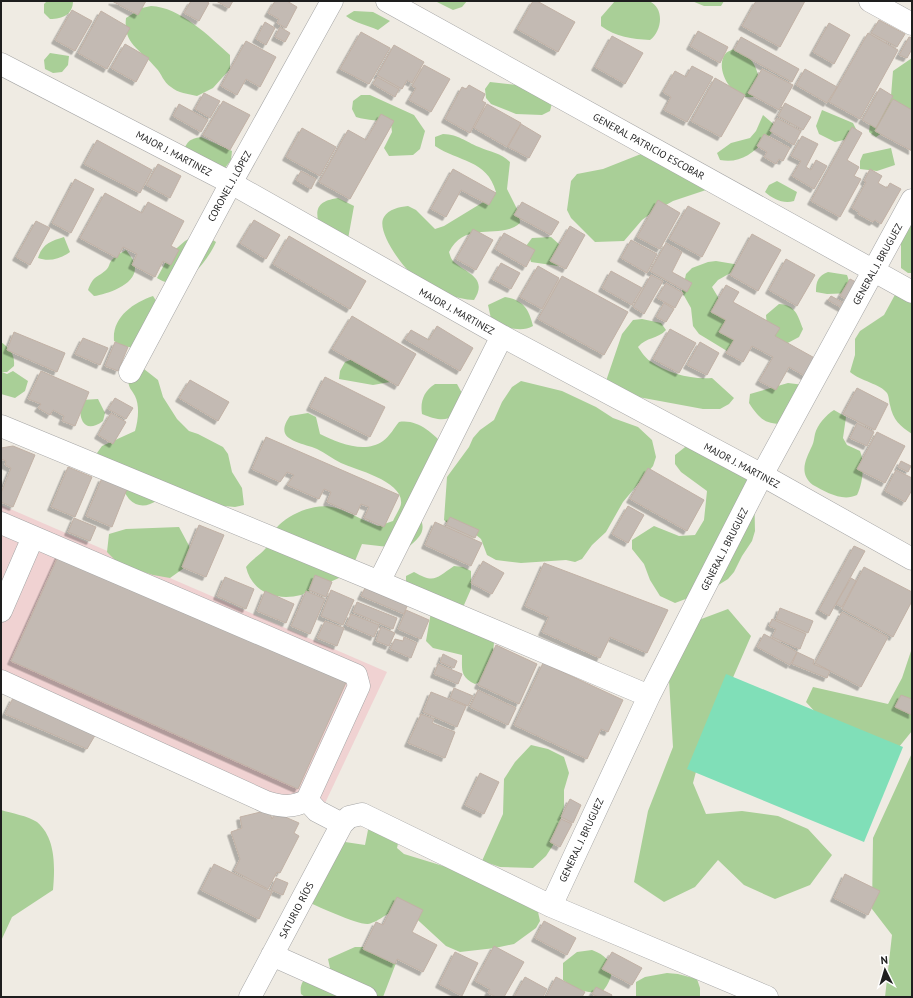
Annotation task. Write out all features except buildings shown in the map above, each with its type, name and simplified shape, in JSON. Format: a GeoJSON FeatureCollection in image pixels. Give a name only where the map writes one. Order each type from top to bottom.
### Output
{"type":"FeatureCollection","features":[{"type":"Feature","properties":{"kind":"street","name":"CORONEL J. LÓPEZ"},"geometry":{"type":"LineString","coordinates":[[130,372],[231,183],[332,1]]}},
{"type":"Feature","properties":{"kind":"street","name":"GENERAL PATRICIO ESCOBAR"},"geometry":{"type":"LineString","coordinates":[[387,1],[912,292]]}},
{"type":"Feature","properties":{"kind":"street"},"geometry":{"type":"LineString","coordinates":[[870,1],[912,24]]}},
{"type":"Feature","properties":{"kind":"street","name":"MAJOR J. MARTINEZ"},"geometry":{"type":"LineString","coordinates":[[1,64],[231,183],[502,336],[762,475],[912,559]]}},
{"type":"Feature","properties":{"kind":"street","name":"GENERAL J. BRUGUEZ"},"geometry":{"type":"LineString","coordinates":[[551,906],[649,696],[762,475],[912,200]]}},
{"type":"Feature","properties":{"kind":"street"},"geometry":{"type":"LineString","coordinates":[[380,582],[502,336]]}},
{"type":"Feature","properties":{"kind":"street"},"geometry":{"type":"LineString","coordinates":[[1,426],[380,582],[649,696]]}},
{"type":"Feature","properties":{"kind":"street"},"geometry":{"type":"LineString","coordinates":[[1,523],[356,675],[359,686],[356,696],[307,800],[298,805],[281,807],[266,802],[1,681]]}},
{"type":"Feature","properties":{"kind":"street"},"geometry":{"type":"LineString","coordinates":[[1,611],[33,537]]}},
{"type":"Feature","properties":{"kind":"street"},"geometry":{"type":"LineString","coordinates":[[307,800],[317,811],[342,824],[349,816],[362,814],[551,906],[729,990],[767,997]]}},
{"type":"Feature","properties":{"kind":"street","name":"SATURIO RÍOS"},"geometry":{"type":"LineString","coordinates":[[250,997],[342,824]]}},
{"type":"Feature","properties":{"kind":"street"},"geometry":{"type":"LineString","coordinates":[[272,955],[366,997]]}},
{"type":"Feature","properties":{"kind":"shaded area"},"geometry":{"type":"Polygon","coordinates":[[[1,505],[387,672],[318,818],[1,691],[1,505]]]}},
{"type":"Feature","properties":{"kind":"green space"},"geometry":{"type":"Polygon","coordinates":[[[47,1],[73,1],[73,6],[63,17],[50,19],[44,13],[44,4],[47,1]]]}},
{"type":"Feature","properties":{"kind":"green space"},"geometry":{"type":"Polygon","coordinates":[[[435,1],[467,1],[462,7],[453,10],[435,1]]]}},
{"type":"Feature","properties":{"kind":"green space"},"geometry":{"type":"Polygon","coordinates":[[[615,1],[649,1],[654,4],[660,14],[660,20],[657,31],[650,40],[618,35],[601,26],[601,17],[615,1]]]}},
{"type":"Feature","properties":{"kind":"green space"},"geometry":{"type":"Polygon","coordinates":[[[692,1],[724,1],[721,6],[704,6],[692,1]]]}},
{"type":"Feature","properties":{"kind":"green space"},"geometry":{"type":"Polygon","coordinates":[[[151,6],[162,8],[183,17],[204,32],[230,55],[230,69],[213,88],[197,96],[177,91],[166,83],[158,70],[130,41],[127,35],[126,18],[142,8],[151,6]]]}},
{"type":"Feature","properties":{"kind":"green space"},"geometry":{"type":"Polygon","coordinates":[[[354,11],[373,12],[390,21],[378,30],[346,16],[354,11]]]}},
{"type":"Feature","properties":{"kind":"green space"},"geometry":{"type":"Polygon","coordinates":[[[734,49],[747,56],[755,66],[761,94],[751,97],[743,96],[735,92],[728,85],[724,77],[722,60],[726,53],[734,49]]]}},
{"type":"Feature","properties":{"kind":"green space"},"geometry":{"type":"Polygon","coordinates":[[[50,53],[69,56],[68,65],[62,72],[53,73],[45,69],[44,60],[50,53]]]}},
{"type":"Feature","properties":{"kind":"green space"},"geometry":{"type":"Polygon","coordinates":[[[912,58],[912,110],[907,109],[889,128],[876,137],[869,132],[870,124],[891,96],[893,71],[912,58]]]}},
{"type":"Feature","properties":{"kind":"green space"},"geometry":{"type":"Polygon","coordinates":[[[490,82],[526,86],[552,103],[550,111],[542,115],[516,114],[491,104],[486,98],[485,89],[490,82]]]}},
{"type":"Feature","properties":{"kind":"green space"},"geometry":{"type":"Polygon","coordinates":[[[361,95],[370,95],[414,115],[425,131],[420,149],[413,155],[389,156],[384,148],[392,132],[391,124],[383,121],[356,117],[352,109],[353,101],[361,95]]]}},
{"type":"Feature","properties":{"kind":"green space"},"geometry":{"type":"Polygon","coordinates":[[[822,110],[853,123],[857,131],[852,138],[835,142],[819,134],[816,126],[822,110]]]}},
{"type":"Feature","properties":{"kind":"green space"},"geometry":{"type":"Polygon","coordinates":[[[763,115],[777,127],[759,147],[745,157],[729,161],[720,160],[717,153],[731,143],[750,138],[756,131],[763,115]]]}},
{"type":"Feature","properties":{"kind":"green space"},"geometry":{"type":"Polygon","coordinates":[[[443,134],[458,137],[499,155],[510,162],[507,189],[519,213],[520,223],[512,228],[474,233],[464,236],[456,242],[449,252],[453,261],[474,276],[477,281],[479,286],[474,300],[451,296],[427,285],[410,273],[392,249],[387,240],[382,223],[384,217],[389,212],[394,209],[408,206],[416,210],[435,229],[444,226],[490,198],[496,192],[492,181],[479,167],[435,146],[435,137],[443,134]]]}},
{"type":"Feature","properties":{"kind":"green space"},"geometry":{"type":"Polygon","coordinates":[[[201,137],[232,151],[231,160],[225,168],[183,154],[185,147],[189,142],[201,137]]]}},
{"type":"Feature","properties":{"kind":"green space"},"geometry":{"type":"Polygon","coordinates":[[[891,148],[895,165],[877,171],[860,169],[860,161],[863,154],[891,148]]]}},
{"type":"Feature","properties":{"kind":"green space"},"geometry":{"type":"Polygon","coordinates":[[[646,152],[706,190],[673,201],[650,214],[642,220],[624,241],[595,242],[571,218],[567,210],[571,181],[577,174],[603,169],[646,152]]]}},
{"type":"Feature","properties":{"kind":"green space"},"geometry":{"type":"Polygon","coordinates":[[[777,181],[797,192],[794,201],[786,202],[778,200],[765,192],[769,185],[777,181]]]}},
{"type":"Feature","properties":{"kind":"green space"},"geometry":{"type":"Polygon","coordinates":[[[338,198],[354,206],[348,239],[321,234],[317,214],[318,210],[324,202],[338,198]]]}},
{"type":"Feature","properties":{"kind":"green space"},"geometry":{"type":"Polygon","coordinates":[[[912,222],[912,273],[908,273],[901,268],[901,241],[912,222]]]}},
{"type":"Feature","properties":{"kind":"green space"},"geometry":{"type":"Polygon","coordinates":[[[200,232],[216,242],[206,259],[196,271],[186,280],[178,283],[168,283],[157,278],[170,254],[185,241],[200,232]]]}},
{"type":"Feature","properties":{"kind":"green space"},"geometry":{"type":"Polygon","coordinates":[[[64,237],[70,252],[54,259],[46,260],[38,258],[45,246],[64,237]]]}},
{"type":"Feature","properties":{"kind":"green space"},"geometry":{"type":"Polygon","coordinates":[[[551,237],[569,253],[567,262],[558,266],[531,262],[526,246],[532,238],[551,237]]]}},
{"type":"Feature","properties":{"kind":"green space"},"geometry":{"type":"Polygon","coordinates":[[[126,250],[134,263],[135,270],[133,276],[128,282],[115,290],[94,296],[88,290],[92,281],[107,269],[114,258],[126,250]]]}},
{"type":"Feature","properties":{"kind":"green space"},"geometry":{"type":"Polygon","coordinates":[[[716,261],[734,264],[741,267],[718,280],[712,287],[721,302],[727,328],[741,337],[727,351],[699,334],[693,326],[691,308],[682,292],[686,274],[692,268],[708,262],[716,261]]]}},
{"type":"Feature","properties":{"kind":"green space"},"geometry":{"type":"Polygon","coordinates":[[[828,272],[847,275],[853,293],[827,294],[816,292],[818,279],[828,272]]]}},
{"type":"Feature","properties":{"kind":"green space"},"geometry":{"type":"Polygon","coordinates":[[[912,290],[912,434],[895,419],[891,410],[888,394],[884,390],[850,372],[855,355],[855,339],[860,331],[884,315],[897,291],[912,290]]]}},
{"type":"Feature","properties":{"kind":"green space"},"geometry":{"type":"Polygon","coordinates":[[[153,296],[164,313],[140,349],[123,346],[114,341],[116,325],[125,312],[138,303],[153,296]]]}},
{"type":"Feature","properties":{"kind":"green space"},"geometry":{"type":"Polygon","coordinates":[[[505,297],[516,300],[524,306],[533,326],[518,329],[508,328],[492,323],[488,305],[505,297]]]}},
{"type":"Feature","properties":{"kind":"green space"},"geometry":{"type":"Polygon","coordinates":[[[779,304],[789,306],[796,312],[803,329],[799,337],[784,345],[768,341],[766,315],[779,304]]]}},
{"type":"Feature","properties":{"kind":"green space"},"geometry":{"type":"Polygon","coordinates":[[[642,319],[661,323],[666,330],[663,333],[645,341],[638,347],[646,358],[664,369],[680,375],[696,378],[712,378],[734,398],[729,404],[720,409],[703,409],[622,394],[605,384],[622,334],[633,320],[642,319]]]}},
{"type":"Feature","properties":{"kind":"green space"},"geometry":{"type":"Polygon","coordinates":[[[1,342],[7,347],[14,358],[14,366],[7,372],[2,372],[7,374],[13,371],[28,381],[25,391],[15,398],[1,394],[1,342]]]}},
{"type":"Feature","properties":{"kind":"green space"},"geometry":{"type":"Polygon","coordinates":[[[353,359],[370,366],[390,382],[373,385],[339,379],[340,371],[345,362],[353,359]]]}},
{"type":"Feature","properties":{"kind":"green space"},"geometry":{"type":"Polygon","coordinates":[[[144,369],[158,380],[163,397],[177,419],[189,431],[223,447],[228,454],[232,472],[242,488],[244,505],[235,507],[158,500],[143,506],[132,502],[129,499],[97,453],[102,446],[135,431],[138,418],[138,404],[128,379],[135,373],[144,369]]]}},
{"type":"Feature","properties":{"kind":"green space"},"geometry":{"type":"Polygon","coordinates":[[[521,381],[562,391],[596,407],[613,418],[638,427],[652,440],[656,457],[653,466],[623,502],[606,532],[592,545],[582,559],[575,562],[566,560],[521,563],[496,560],[487,555],[481,539],[475,534],[458,530],[444,520],[447,477],[469,447],[473,438],[480,430],[494,420],[502,402],[512,387],[521,381]]]}},
{"type":"Feature","properties":{"kind":"green space"},"geometry":{"type":"Polygon","coordinates":[[[788,383],[804,385],[783,424],[771,423],[759,416],[749,403],[750,394],[788,383]]]}},
{"type":"Feature","properties":{"kind":"green space"},"geometry":{"type":"Polygon","coordinates":[[[435,384],[457,384],[468,404],[457,414],[447,419],[436,419],[422,414],[422,401],[428,390],[435,384]]]}},
{"type":"Feature","properties":{"kind":"green space"},"geometry":{"type":"Polygon","coordinates":[[[98,399],[105,413],[103,421],[96,425],[86,425],[81,418],[80,412],[82,400],[98,399]]]}},
{"type":"Feature","properties":{"kind":"green space"},"geometry":{"type":"Polygon","coordinates":[[[834,410],[846,417],[843,438],[847,445],[860,451],[862,456],[863,473],[861,485],[857,495],[851,497],[840,497],[813,485],[808,480],[805,471],[806,461],[818,427],[825,417],[834,410]]]}},
{"type":"Feature","properties":{"kind":"green space"},"geometry":{"type":"Polygon","coordinates":[[[308,413],[316,417],[320,434],[343,444],[360,447],[376,445],[390,434],[399,422],[406,422],[424,428],[445,446],[414,507],[421,520],[422,530],[421,534],[413,543],[406,549],[362,544],[350,573],[301,595],[292,597],[275,596],[260,589],[254,583],[249,576],[246,567],[266,548],[270,543],[277,527],[285,520],[306,509],[329,506],[342,510],[378,526],[393,521],[401,504],[400,496],[395,489],[387,483],[341,463],[317,449],[297,442],[286,436],[284,431],[285,424],[290,416],[308,413]]]}},
{"type":"Feature","properties":{"kind":"green space"},"geometry":{"type":"Polygon","coordinates":[[[689,444],[729,461],[754,487],[755,531],[752,541],[734,572],[728,579],[712,589],[675,603],[660,596],[650,580],[644,564],[632,549],[632,540],[654,526],[679,536],[695,535],[704,520],[707,491],[681,472],[675,464],[675,455],[689,444]]]}},
{"type":"Feature","properties":{"kind":"green space"},"geometry":{"type":"Polygon","coordinates":[[[179,527],[194,555],[184,568],[170,578],[153,575],[119,564],[107,552],[109,534],[126,529],[179,527]]]}},
{"type":"Feature","properties":{"kind":"green space"},"geometry":{"type":"Polygon","coordinates":[[[454,566],[463,567],[471,571],[471,589],[464,605],[456,607],[406,585],[406,576],[414,572],[431,579],[439,576],[454,566]]]}},
{"type":"Feature","properties":{"kind":"green space"},"geometry":{"type":"Polygon","coordinates":[[[728,609],[751,636],[702,749],[693,783],[706,814],[742,811],[778,816],[808,829],[832,855],[810,885],[775,899],[744,885],[718,860],[695,887],[664,902],[634,882],[648,811],[673,747],[669,680],[696,621],[728,609]]]}},
{"type":"Feature","properties":{"kind":"green space"},"geometry":{"type":"Polygon","coordinates":[[[431,612],[488,636],[494,643],[490,678],[475,684],[464,676],[462,655],[433,648],[426,641],[431,612]]]}},
{"type":"Feature","properties":{"kind":"green space"},"geometry":{"type":"Polygon","coordinates":[[[912,648],[912,731],[890,758],[829,727],[806,702],[813,687],[888,704],[902,678],[912,648]]]}},
{"type":"Feature","properties":{"kind":"green space"},"geometry":{"type":"Polygon","coordinates":[[[726,674],[903,747],[864,842],[687,769],[726,674]]]}},
{"type":"Feature","properties":{"kind":"green space"},"geometry":{"type":"Polygon","coordinates":[[[531,745],[548,749],[564,757],[569,773],[564,790],[564,806],[555,842],[546,856],[533,868],[500,867],[482,861],[503,814],[504,779],[515,762],[531,745]]]}},
{"type":"Feature","properties":{"kind":"green space"},"geometry":{"type":"Polygon","coordinates":[[[912,753],[912,997],[885,997],[892,935],[872,909],[873,838],[912,753]]]}},
{"type":"Feature","properties":{"kind":"green space"},"geometry":{"type":"Polygon","coordinates":[[[1,810],[33,820],[43,829],[51,844],[54,872],[53,890],[12,917],[1,941],[1,810]]]}},
{"type":"Feature","properties":{"kind":"green space"},"geometry":{"type":"Polygon","coordinates":[[[369,825],[399,839],[397,848],[404,854],[466,873],[531,905],[538,912],[540,921],[536,928],[514,944],[460,952],[446,946],[408,911],[396,911],[368,924],[336,914],[304,900],[332,840],[365,845],[369,825]]]}},
{"type":"Feature","properties":{"kind":"green space"},"geometry":{"type":"Polygon","coordinates":[[[355,947],[368,947],[396,963],[383,997],[305,997],[301,994],[302,983],[309,975],[330,968],[328,959],[355,947]]]}},
{"type":"Feature","properties":{"kind":"green space"},"geometry":{"type":"Polygon","coordinates":[[[592,950],[605,957],[611,967],[610,978],[603,991],[586,992],[563,980],[563,963],[577,952],[592,950]]]}},
{"type":"Feature","properties":{"kind":"green space"},"geometry":{"type":"Polygon","coordinates":[[[667,973],[697,979],[700,988],[700,997],[636,997],[636,982],[645,977],[667,973]]]}}]}
